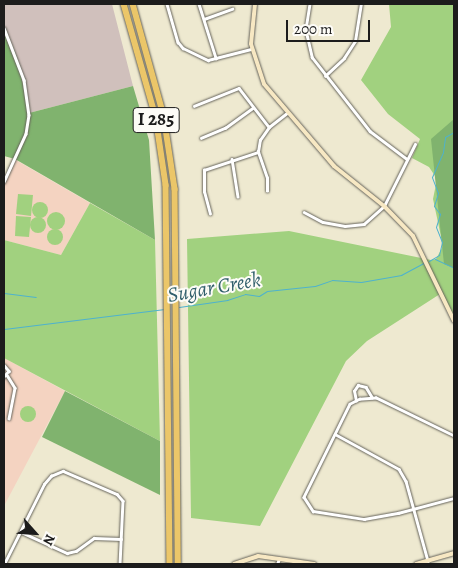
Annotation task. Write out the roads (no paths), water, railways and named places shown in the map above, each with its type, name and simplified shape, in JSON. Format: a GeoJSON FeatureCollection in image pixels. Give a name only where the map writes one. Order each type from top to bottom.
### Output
{"type":"FeatureCollection","features":[{"type":"Feature","properties":{"kind":"highway","name":"I 285"},"geometry":{"type":"LineString","coordinates":[[123,4],[161,145],[168,239],[170,564]]}},
{"type":"Feature","properties":{"kind":"highway","name":"I 285"},"geometry":{"type":"LineString","coordinates":[[133,4],[167,130],[175,189],[178,564]]}},
{"type":"Feature","properties":{"kind":"street"},"geometry":{"type":"LineString","coordinates":[[167,4],[179,44],[208,60],[251,49]]}},
{"type":"Feature","properties":{"kind":"street"},"geometry":{"type":"LineString","coordinates":[[199,4],[216,58]]}},
{"type":"Feature","properties":{"kind":"street"},"geometry":{"type":"LineString","coordinates":[[255,4],[250,27],[251,49],[264,84],[334,166],[384,206],[414,236],[454,321]]}},
{"type":"Feature","properties":{"kind":"street"},"geometry":{"type":"LineString","coordinates":[[310,4],[306,22],[308,45],[324,76],[370,131],[407,159]]}},
{"type":"Feature","properties":{"kind":"street"},"geometry":{"type":"LineString","coordinates":[[324,76],[351,50],[358,32],[361,4]]}},
{"type":"Feature","properties":{"kind":"street"},"geometry":{"type":"LineString","coordinates":[[204,20],[232,9]]}},
{"type":"Feature","properties":{"kind":"street"},"geometry":{"type":"LineString","coordinates":[[4,28],[24,80],[29,114],[26,134],[4,182]]}},
{"type":"Feature","properties":{"kind":"street"},"geometry":{"type":"LineString","coordinates":[[194,106],[239,88],[269,127]]}},
{"type":"Feature","properties":{"kind":"street"},"geometry":{"type":"LineString","coordinates":[[201,138],[225,128],[253,108]]}},
{"type":"Feature","properties":{"kind":"street"},"geometry":{"type":"LineString","coordinates":[[267,191],[267,178],[258,152],[260,140],[269,127],[287,113]]}},
{"type":"Feature","properties":{"kind":"street"},"geometry":{"type":"LineString","coordinates":[[304,212],[320,221],[345,226],[364,224],[384,206],[414,144]]}},
{"type":"Feature","properties":{"kind":"street"},"geometry":{"type":"LineString","coordinates":[[210,214],[202,173],[232,159],[258,152]]}},
{"type":"Feature","properties":{"kind":"street"},"geometry":{"type":"LineString","coordinates":[[232,159],[238,197]]}},
{"type":"Feature","properties":{"kind":"street"},"geometry":{"type":"LineString","coordinates":[[4,365],[8,369],[5,376],[15,388],[9,418]]}},
{"type":"Feature","properties":{"kind":"street"},"geometry":{"type":"LineString","coordinates":[[356,401],[354,391],[358,385],[366,387],[372,397],[454,436]]}},
{"type":"Feature","properties":{"kind":"street"},"geometry":{"type":"LineString","coordinates":[[372,397],[350,404],[304,497],[309,507],[313,511],[364,519],[415,509],[454,498]]}},
{"type":"Feature","properties":{"kind":"street"},"geometry":{"type":"LineString","coordinates":[[335,434],[399,469],[406,481],[415,509],[428,561]]}},
{"type":"Feature","properties":{"kind":"street"},"geometry":{"type":"LineString","coordinates":[[4,564],[47,480],[62,471],[73,473],[120,497],[123,505],[120,564]]}},
{"type":"Feature","properties":{"kind":"street"},"geometry":{"type":"LineString","coordinates":[[20,532],[66,553],[76,551],[94,538],[121,539]]}},
{"type":"Feature","properties":{"kind":"street"},"geometry":{"type":"LineString","coordinates":[[416,564],[454,553]]}},
{"type":"Feature","properties":{"kind":"street"},"geometry":{"type":"LineString","coordinates":[[234,564],[258,556],[314,564]]}},
{"type":"Feature","properties":{"kind":"street"},"geometry":{"type":"LineString","coordinates":[[277,564],[279,559]]}},
{"type":"Feature","properties":{"kind":"waterway","name":"Sugar Creek"},"geometry":{"type":"LineString","coordinates":[[429,261],[439,255],[442,242],[436,227],[440,214],[434,206],[438,193],[432,177],[443,152],[445,137],[454,132]]}},
{"type":"Feature","properties":{"kind":"waterway"},"geometry":{"type":"LineString","coordinates":[[435,259],[454,268]]}},
{"type":"Feature","properties":{"kind":"waterway","name":"Sugar Creek"},"geometry":{"type":"LineString","coordinates":[[179,307],[227,300],[245,294],[259,296],[267,291],[315,286],[332,280],[361,282],[401,275],[424,263]]}},
{"type":"Feature","properties":{"kind":"waterway"},"geometry":{"type":"LineString","coordinates":[[4,293],[36,297]]}},
{"type":"Feature","properties":{"kind":"waterway","name":"Sugar Creek"},"geometry":{"type":"LineString","coordinates":[[4,329],[165,309]]}}]}
